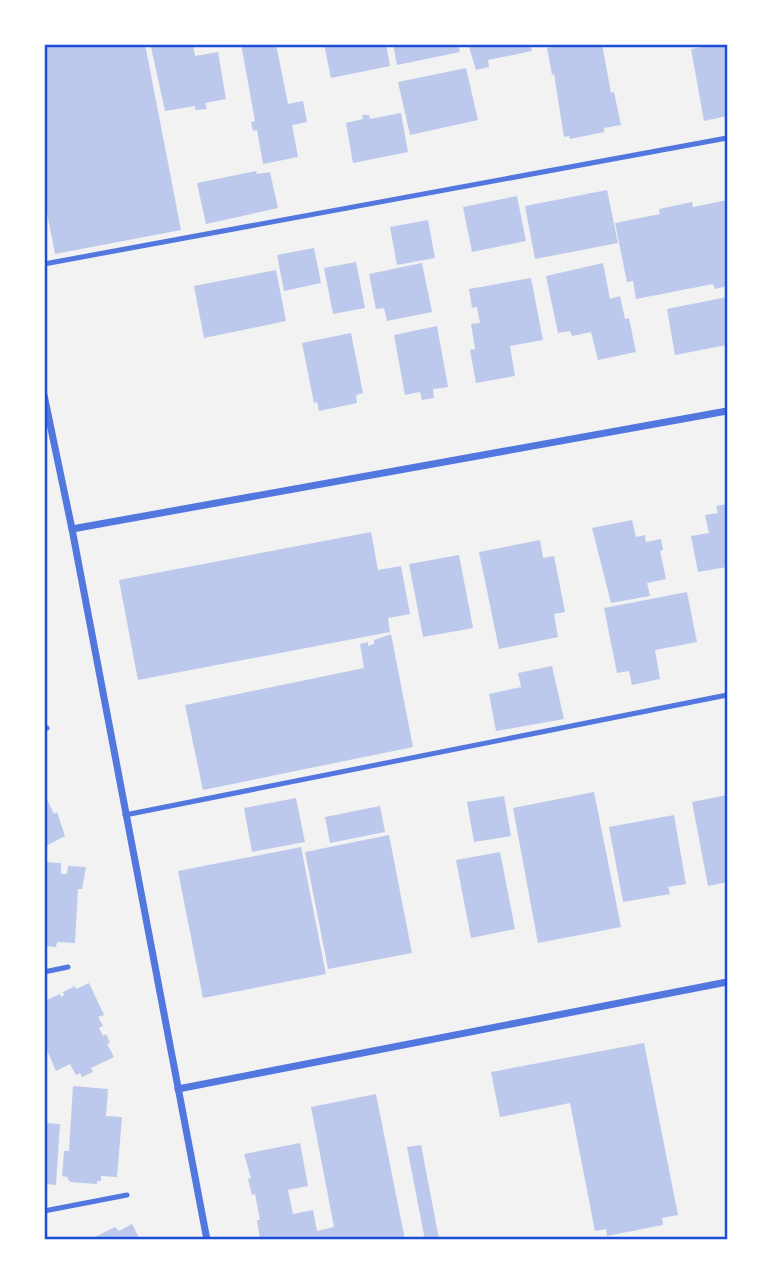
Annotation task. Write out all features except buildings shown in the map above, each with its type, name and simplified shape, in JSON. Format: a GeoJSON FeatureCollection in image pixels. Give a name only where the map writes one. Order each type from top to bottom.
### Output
{"type":"FeatureCollection","features":[{"type":"Feature","properties":{"kind":"street"},"geometry":{"type":"LineString","coordinates":[[44,396],[72,529],[207,1240]]}},
{"type":"Feature","properties":{"kind":"street"},"geometry":{"type":"LineString","coordinates":[[72,529],[727,411]]}},
{"type":"Feature","properties":{"kind":"street"},"geometry":{"type":"LineString","coordinates":[[178,1088],[727,982]]}},
{"type":"Feature","properties":{"kind":"lane"},"geometry":{"type":"LineString","coordinates":[[44,264],[727,138]]}},
{"type":"Feature","properties":{"kind":"lane"},"geometry":{"type":"LineString","coordinates":[[125,816],[727,695]]}},
{"type":"Feature","properties":{"kind":"lane"},"geometry":{"type":"LineString","coordinates":[[44,972],[68,967]]}},
{"type":"Feature","properties":{"kind":"lane"},"geometry":{"type":"LineString","coordinates":[[44,1211],[127,1195]]}}]}
